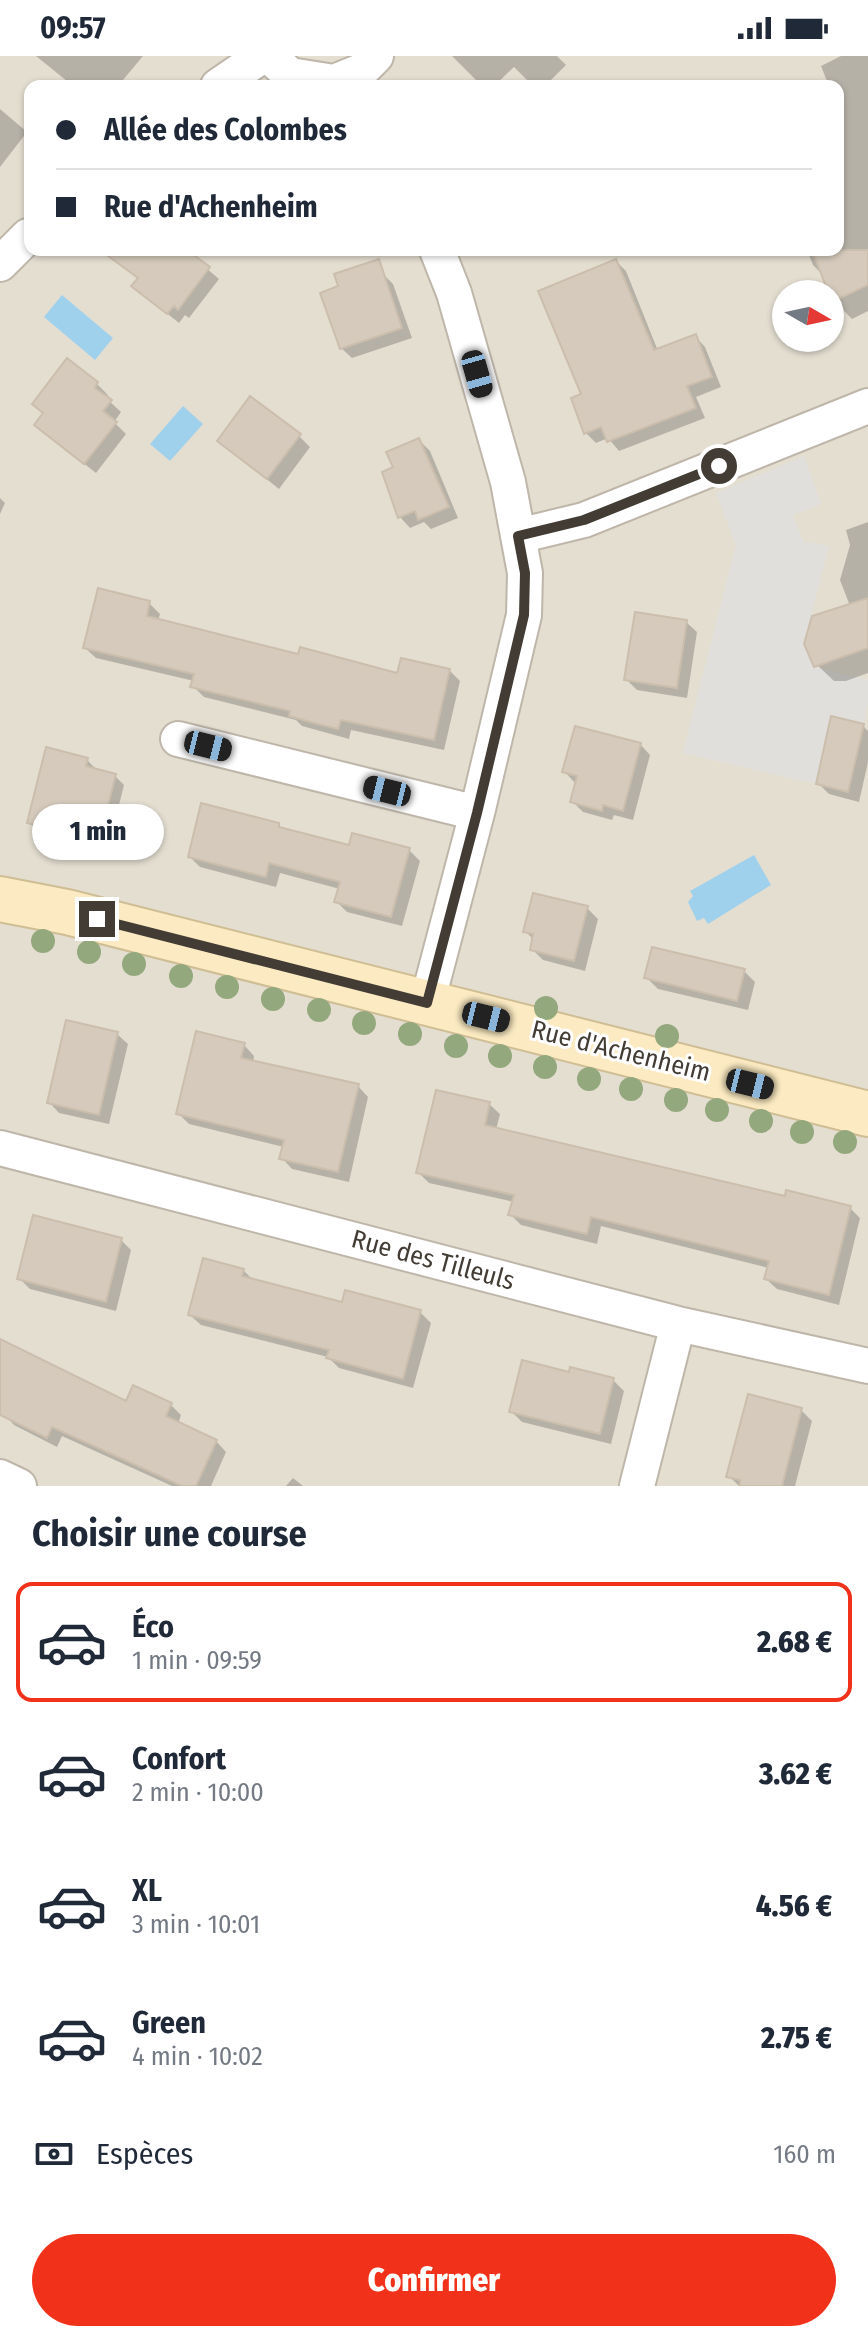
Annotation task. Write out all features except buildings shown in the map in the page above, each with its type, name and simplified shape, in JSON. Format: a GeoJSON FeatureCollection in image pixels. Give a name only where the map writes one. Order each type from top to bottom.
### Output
{"type":"FeatureCollection","features":[{"type":"Feature","properties":{"kind":"main road","name":"Rue d'Achenheim"},"geometry":{"type":"LineString","coordinates":[[0,899],[67,912],[868,1114]]}},
{"type":"Feature","properties":{"kind":"street"},"geometry":{"type":"LineString","coordinates":[[227,80],[262,56]]}},
{"type":"Feature","properties":{"kind":"street"},"geometry":{"type":"LineString","coordinates":[[269,56],[290,75],[321,80]]}},
{"type":"Feature","properties":{"kind":"street"},"geometry":{"type":"LineString","coordinates":[[340,80],[368,71]]}},
{"type":"Feature","properties":{"kind":"street"},"geometry":{"type":"LineString","coordinates":[[0,264],[19,236]]}},
{"type":"Feature","properties":{"kind":"street"},"geometry":{"type":"LineString","coordinates":[[427,1003],[477,813],[524,615],[525,573],[508,482],[454,293],[439,256]]}},
{"type":"Feature","properties":{"kind":"street"},"geometry":{"type":"LineString","coordinates":[[518,536],[584,520],[868,406]]}},
{"type":"Feature","properties":{"kind":"street"},"geometry":{"type":"LineString","coordinates":[[178,739],[477,813]]}},
{"type":"Feature","properties":{"kind":"street","name":"Rue des Tilleuls"},"geometry":{"type":"LineString","coordinates":[[0,1148],[678,1324],[868,1366]]}},
{"type":"Feature","properties":{"kind":"street"},"geometry":{"type":"LineString","coordinates":[[637,1486],[678,1324]]}},
{"type":"Feature","properties":{"kind":"street"},"geometry":{"type":"LineString","coordinates":[[0,1477],[19,1486]]}},
{"type":"Feature","properties":{"kind":"shaded area"},"geometry":{"type":"Polygon","coordinates":[[[0,56],[868,56],[868,1486],[0,1486],[0,56]]]}},
{"type":"Feature","properties":{"kind":"shaded area"},"geometry":{"type":"Polygon","coordinates":[[[804,456],[821,504],[793,515],[803,541],[829,546],[804,644],[814,667],[868,680],[864,724],[831,717],[816,784],[683,753],[736,545],[716,493],[804,456]]]}},
{"type":"Feature","properties":{"kind":"water"},"geometry":{"type":"Polygon","coordinates":[[[62,295],[113,338],[95,360],[44,317],[62,295]]]}},
{"type":"Feature","properties":{"kind":"water"},"geometry":{"type":"Polygon","coordinates":[[[183,406],[203,424],[170,461],[150,444],[183,406]]]}},
{"type":"Feature","properties":{"kind":"water"},"geometry":{"type":"Polygon","coordinates":[[[754,855],[771,885],[708,924],[704,918],[697,921],[688,902],[693,896],[690,891],[754,855]]]}},
{"type":"Feature","properties":{"kind":"route"},"geometry":{"type":"LineString","coordinates":[[97,919],[427,1003],[517,651],[524,615],[525,573],[518,536],[584,520],[719,466]]}}]}
